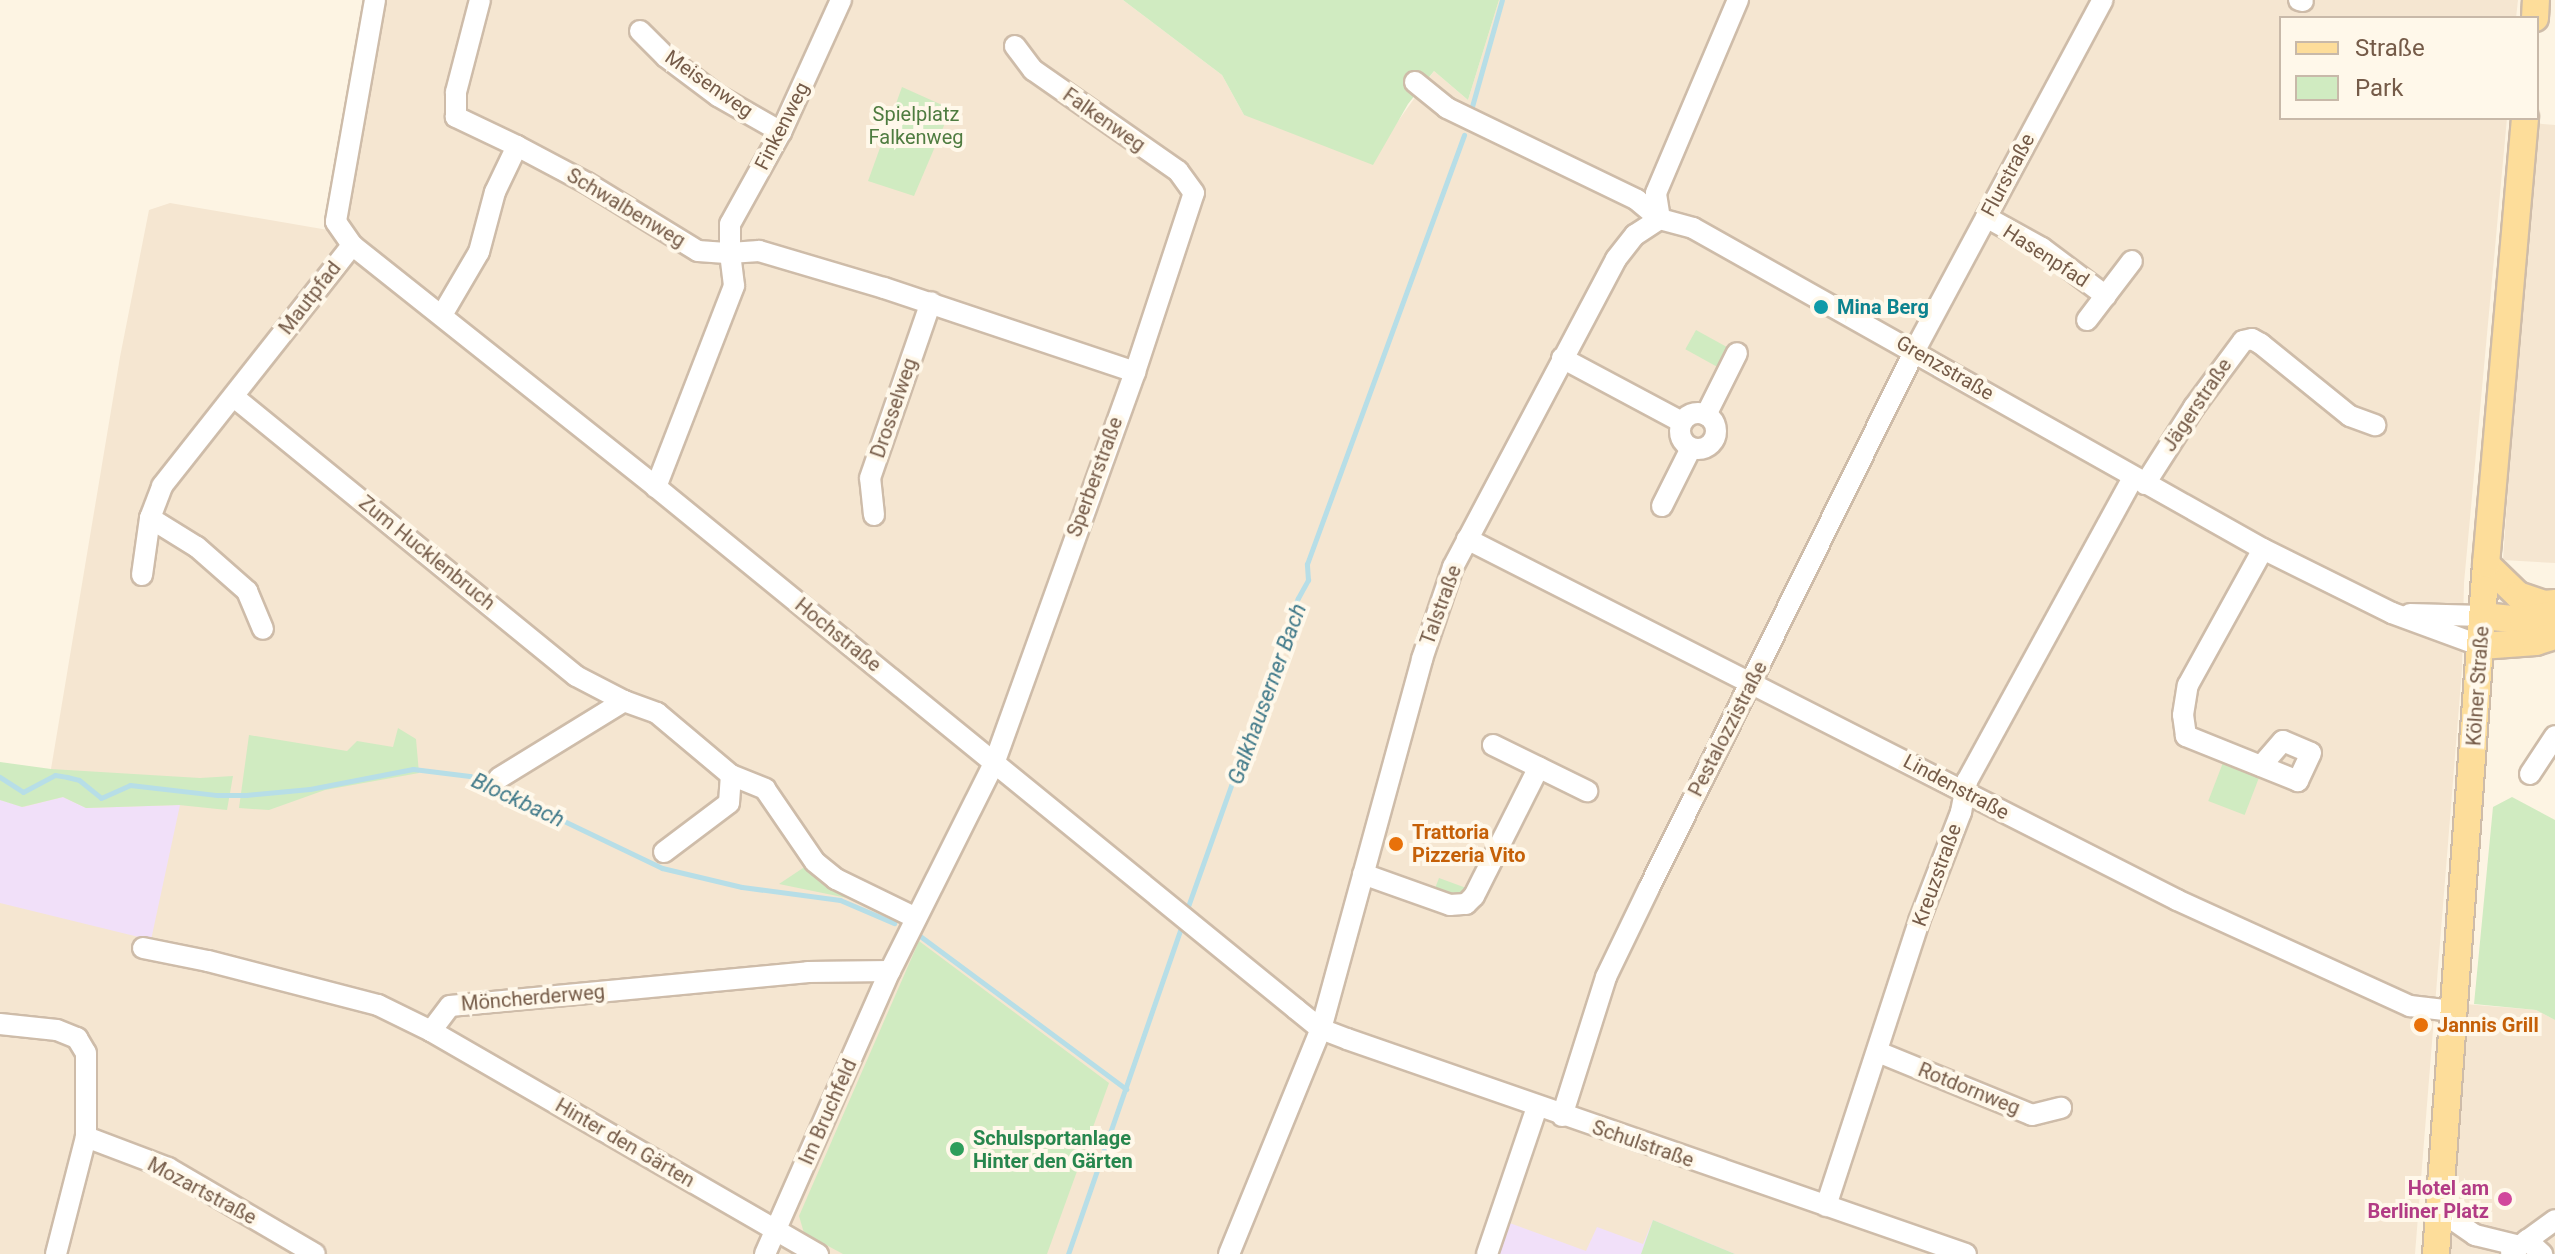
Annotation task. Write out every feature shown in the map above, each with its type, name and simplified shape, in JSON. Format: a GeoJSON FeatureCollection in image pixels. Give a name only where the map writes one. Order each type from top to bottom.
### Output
{"type":"FeatureCollection","features":[{"type":"Feature","properties":{"kind":"main road","name":"Kölner Straße"},"geometry":{"type":"LineString","coordinates":[[2436,1254],[2486,564],[2525,120]]}},
{"type":"Feature","properties":{"kind":"main road"},"geometry":{"type":"LineString","coordinates":[[2486,564],[2518,595],[2544,604],[2555,603]]}},
{"type":"Feature","properties":{"kind":"main road"},"geometry":{"type":"LineString","coordinates":[[2482,616],[2523,620],[2555,614]]}},
{"type":"Feature","properties":{"kind":"main road"},"geometry":{"type":"LineString","coordinates":[[2481,646],[2536,642],[2555,636]]}},
{"type":"Feature","properties":{"kind":"street","name":"Mautpfad"},"geometry":{"type":"LineString","coordinates":[[142,575],[150,518],[162,486],[352,245],[336,222],[375,0]]}},
{"type":"Feature","properties":{"kind":"street","name":"Schwalbenweg"},"geometry":{"type":"LineString","coordinates":[[480,0],[456,92],[456,117],[599,190],[698,251],[730,253]]}},
{"type":"Feature","properties":{"kind":"street","name":"Finkenweg"},"geometry":{"type":"LineString","coordinates":[[730,253],[730,224],[781,132],[841,0]]}},
{"type":"Feature","properties":{"kind":"street"},"geometry":{"type":"LineString","coordinates":[[1660,219],[1656,193],[1738,0]]}},
{"type":"Feature","properties":{"kind":"street","name":"Flurstraße"},"geometry":{"type":"LineString","coordinates":[[1915,350],[2103,0]]}},
{"type":"Feature","properties":{"kind":"street","name":"Meisenweg"},"geometry":{"type":"LineString","coordinates":[[640,31],[666,57],[718,96],[781,132]]}},
{"type":"Feature","properties":{"kind":"street","name":"Falkenweg"},"geometry":{"type":"LineString","coordinates":[[1015,46],[1033,70],[1178,171],[1194,193]]}},
{"type":"Feature","properties":{"kind":"street","name":"Grenzstraße"},"geometry":{"type":"LineString","coordinates":[[1415,82],[1447,108],[1637,200],[1660,219],[1693,228],[1915,350],[2139,481],[2263,549],[2392,613],[2481,646]]}},
{"type":"Feature","properties":{"kind":"street"},"geometry":{"type":"LineString","coordinates":[[442,315],[479,252],[495,192],[517,146]]}},
{"type":"Feature","properties":{"kind":"street","name":"Sperberstraße"},"geometry":{"type":"LineString","coordinates":[[995,761],[1135,372],[1194,193]]}},
{"type":"Feature","properties":{"kind":"street","name":"Hasenpfad"},"geometry":{"type":"LineString","coordinates":[[1986,217],[2042,248],[2106,296]]}},
{"type":"Feature","properties":{"kind":"street","name":"Talstraße"},"geometry":{"type":"LineString","coordinates":[[1229,1254],[1321,1029],[1422,659],[1453,567],[1616,259],[1635,235],[1660,219]]}},
{"type":"Feature","properties":{"kind":"street","name":"Hochstraße"},"geometry":{"type":"LineString","coordinates":[[352,245],[995,761],[1321,1029]]}},
{"type":"Feature","properties":{"kind":"street"},"geometry":{"type":"LineString","coordinates":[[656,487],[734,286],[730,253],[759,251],[931,302],[1135,372]]}},
{"type":"Feature","properties":{"kind":"street","name":"Hasenpfad"},"geometry":{"type":"LineString","coordinates":[[2087,320],[2132,261]]}},
{"type":"Feature","properties":{"kind":"street","name":"Drosselweg"},"geometry":{"type":"LineString","coordinates":[[874,515],[870,478],[931,302]]}},
{"type":"Feature","properties":{"kind":"street","name":"Jägerstraße"},"geometry":{"type":"LineString","coordinates":[[2139,481],[2243,341],[2252,339],[2261,344],[2350,416],[2375,425]]}},
{"type":"Feature","properties":{"kind":"street","name":"Pestalozzistraße"},"geometry":{"type":"LineString","coordinates":[[1562,1116],[1606,977],[1915,350]]}},
{"type":"Feature","properties":{"kind":"street"},"geometry":{"type":"LineString","coordinates":[[1706,415],[1737,353]]}},
{"type":"Feature","properties":{"kind":"street"},"geometry":{"type":"LineString","coordinates":[[1562,358],[1682,422]]}},
{"type":"Feature","properties":{"kind":"street","name":"Zum Hucklenbruch"},"geometry":{"type":"LineString","coordinates":[[234,397],[576,676],[624,701],[657,713],[731,775],[765,789],[815,862],[836,879],[916,918]]}},
{"type":"Feature","properties":{"kind":"street"},"geometry":{"type":"LineString","coordinates":[[1693,414],[1706,415],[1714,424],[1714,438],[1703,448],[1691,448],[1681,437],[1682,422],[1693,414]]}},
{"type":"Feature","properties":{"kind":"street"},"geometry":{"type":"LineString","coordinates":[[1662,506],[1691,448]]}},
{"type":"Feature","properties":{"kind":"street","name":"Kreuzstraße"},"geometry":{"type":"LineString","coordinates":[[1826,1206],[1919,921],[1966,793],[1967,781],[2139,481]]}},
{"type":"Feature","properties":{"kind":"street"},"geometry":{"type":"LineString","coordinates":[[150,518],[197,547],[247,591],[263,629]]}},
{"type":"Feature","properties":{"kind":"street","name":"Lindenstraße"},"geometry":{"type":"LineString","coordinates":[[1467,539],[1752,681],[2177,900],[2410,1006],[2453,1011]]}},
{"type":"Feature","properties":{"kind":"street"},"geometry":{"type":"LineString","coordinates":[[2261,766],[2186,736],[2183,715],[2188,685],[2263,549]]}},
{"type":"Feature","properties":{"kind":"street","name":"Grenzstraße"},"geometry":{"type":"LineString","coordinates":[[2392,613],[2482,616]]}},
{"type":"Feature","properties":{"kind":"street"},"geometry":{"type":"LineString","coordinates":[[499,778],[624,701]]}},
{"type":"Feature","properties":{"kind":"street"},"geometry":{"type":"LineString","coordinates":[[2530,774],[2555,736]]}},
{"type":"Feature","properties":{"kind":"street"},"geometry":{"type":"LineString","coordinates":[[1493,745],[1587,791]]}},
{"type":"Feature","properties":{"kind":"street"},"geometry":{"type":"LineString","coordinates":[[890,971],[995,761]]}},
{"type":"Feature","properties":{"kind":"street"},"geometry":{"type":"LineString","coordinates":[[1363,874],[1450,905],[1466,904],[1474,896],[1539,767]]}},
{"type":"Feature","properties":{"kind":"street"},"geometry":{"type":"LineString","coordinates":[[664,852],[729,803],[731,775]]}},
{"type":"Feature","properties":{"kind":"street"},"geometry":{"type":"LineString","coordinates":[[143,948],[208,961],[378,1005],[431,1031]]}},
{"type":"Feature","properties":{"kind":"street","name":"Möncherderweg"},"geometry":{"type":"LineString","coordinates":[[431,1031],[450,1006],[808,972],[890,971]]}},
{"type":"Feature","properties":{"kind":"street","name":"Im Bruchfeld"},"geometry":{"type":"LineString","coordinates":[[765,1254],[890,971]]}},
{"type":"Feature","properties":{"kind":"street"},"geometry":{"type":"LineString","coordinates":[[0,1024],[57,1030],[77,1038],[86,1053],[86,1137],[56,1254]]}},
{"type":"Feature","properties":{"kind":"street","name":"Schulstraße"},"geometry":{"type":"LineString","coordinates":[[1321,1029],[1562,1116],[1966,1254]]}},
{"type":"Feature","properties":{"kind":"street","name":"Hinter den Gärten"},"geometry":{"type":"LineString","coordinates":[[431,1031],[818,1254]]}},
{"type":"Feature","properties":{"kind":"street","name":"Rotdornweg"},"geometry":{"type":"LineString","coordinates":[[1878,1052],[2032,1115],[2061,1108]]}},
{"type":"Feature","properties":{"kind":"street"},"geometry":{"type":"LineString","coordinates":[[1487,1254],[1537,1107]]}},
{"type":"Feature","properties":{"kind":"street","name":"Mozartstraße"},"geometry":{"type":"LineString","coordinates":[[86,1137],[168,1168],[315,1254]]}},
{"type":"Feature","properties":{"kind":"street"},"geometry":{"type":"LineString","coordinates":[[2439,1210],[2475,1235],[2524,1248],[2555,1220]]}},
{"type":"Feature","properties":{"kind":"shaded area"},"geometry":{"type":"Polygon","coordinates":[[[368,0],[1123,0],[1222,75],[1244,115],[1383,142],[1434,71],[1468,100],[1499,0],[2518,0],[2516,16],[2279,16],[2279,120],[2507,120],[2464,583],[2462,669],[2415,1254],[0,1254],[0,800],[23,807],[51,769],[120,357],[149,210],[170,203],[328,230],[368,0]]]}},
{"type":"Feature","properties":{"kind":"shaded area"},"geometry":{"type":"Polygon","coordinates":[[[2533,123],[2555,125],[2555,563],[2503,560],[2533,123]]]}},
{"type":"Feature","properties":{"kind":"shaded area"},"geometry":{"type":"Polygon","coordinates":[[[63,797],[86,808],[180,805],[151,940],[0,903],[0,800],[23,807],[63,797]]]}},
{"type":"Feature","properties":{"kind":"shaded area"},"geometry":{"type":"Polygon","coordinates":[[[2465,1004],[2536,1010],[2555,1020],[2555,1254],[2446,1254],[2465,1004]]]}},
{"type":"Feature","properties":{"kind":"shaded area"},"geometry":{"type":"Polygon","coordinates":[[[1653,1220],[1735,1254],[1495,1254],[1507,1222],[1586,1251],[1597,1227],[1643,1244],[1653,1220]]]}},
{"type":"Feature","properties":{"kind":"green space"},"geometry":{"type":"Polygon","coordinates":[[[1123,0],[1499,0],[1468,100],[1434,71],[1408,104],[1373,165],[1244,115],[1222,75],[1123,0]]]}},
{"type":"Feature","properties":{"kind":"green space","name":"Spielplatz Falkenweg"},"geometry":{"type":"Polygon","coordinates":[[[902,87],[951,109],[914,196],[868,181],[902,87]]]}},
{"type":"Feature","properties":{"kind":"green space"},"geometry":{"type":"Polygon","coordinates":[[[1696,330],[1734,351],[1723,370],[1685,349],[1696,330]]]}},
{"type":"Feature","properties":{"kind":"green space"},"geometry":{"type":"Polygon","coordinates":[[[398,728],[416,739],[419,773],[325,790],[269,810],[239,808],[249,735],[347,751],[357,741],[393,747],[398,728]]]}},
{"type":"Feature","properties":{"kind":"green space"},"geometry":{"type":"Polygon","coordinates":[[[2224,760],[2260,774],[2245,815],[2208,801],[2224,760]]]}},
{"type":"Feature","properties":{"kind":"green space"},"geometry":{"type":"Polygon","coordinates":[[[0,762],[51,769],[200,778],[233,776],[227,810],[179,805],[86,808],[63,797],[22,807],[0,800],[0,762]]]}},
{"type":"Feature","properties":{"kind":"green space"},"geometry":{"type":"Polygon","coordinates":[[[2512,797],[2555,820],[2555,1020],[2536,1010],[2474,1004],[2493,807],[2512,797]]]}},
{"type":"Feature","properties":{"kind":"green space"},"geometry":{"type":"Polygon","coordinates":[[[809,864],[851,893],[847,898],[779,884],[809,864]]]}},
{"type":"Feature","properties":{"kind":"green space"},"geometry":{"type":"Polygon","coordinates":[[[1439,878],[1469,889],[1461,898],[1434,891],[1439,878]]]}},
{"type":"Feature","properties":{"kind":"green space","name":"Schulsportanlage Hinter den Gärten"},"geometry":{"type":"Polygon","coordinates":[[[919,941],[1109,1083],[1047,1254],[843,1254],[804,1233],[799,1216],[919,941]]]}},
{"type":"Feature","properties":{"kind":"green space"},"geometry":{"type":"Polygon","coordinates":[[[1653,1220],[1735,1254],[1641,1254],[1653,1220]]]}},
{"type":"Feature","properties":{"kind":"waterway","name":"Galkhauserner Bach"},"geometry":{"type":"LineString","coordinates":[[1471,110],[1502,0]]}},
{"type":"Feature","properties":{"kind":"waterway","name":"Galkhauserner Bach"},"geometry":{"type":"LineString","coordinates":[[1186,912],[1298,598],[1308,580],[1307,564],[1464,135]]}},
{"type":"Feature","properties":{"kind":"waterway","name":"Blockbach"},"geometry":{"type":"LineString","coordinates":[[0,777],[23,792],[55,775],[67,777],[79,780],[101,798],[130,785],[217,795],[246,795],[310,789],[413,769],[470,776],[662,868],[742,887],[840,900],[894,923]]}},
{"type":"Feature","properties":{"kind":"waterway","name":"Galkhauserner Bach"},"geometry":{"type":"LineString","coordinates":[[1068,1254],[1183,921]]}},
{"type":"Feature","properties":{"kind":"waterway","name":"Blockbach"},"geometry":{"type":"LineString","coordinates":[[920,936],[1126,1089]]}},
{"type":"Feature","properties":{"kind":"place","name":"Mina Berg"},"geometry":{"type":"Point","coordinates":[1821,307]}},
{"type":"Feature","properties":{"kind":"place","name":"Trattoria Pizzeria Vito"},"geometry":{"type":"Point","coordinates":[1396,844]}},
{"type":"Feature","properties":{"kind":"place","name":"Jannis Grill"},"geometry":{"type":"Point","coordinates":[2421,1025]}},
{"type":"Feature","properties":{"kind":"place","name":"Schulsportanlage Hinter den Gärten"},"geometry":{"type":"Point","coordinates":[957,1149]}},
{"type":"Feature","properties":{"kind":"place","name":"Hotel am Berliner Platz"},"geometry":{"type":"Point","coordinates":[2505,1199]}}]}
